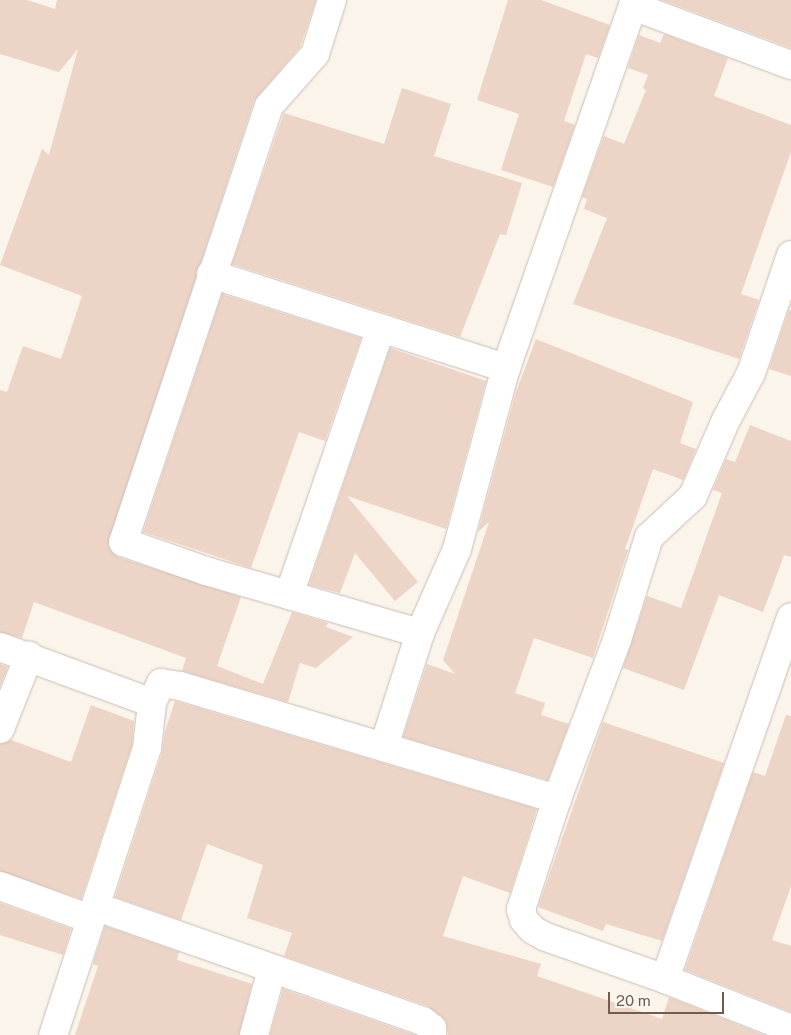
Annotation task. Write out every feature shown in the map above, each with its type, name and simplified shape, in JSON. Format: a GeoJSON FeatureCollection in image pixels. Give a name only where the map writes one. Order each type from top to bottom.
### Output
{"type":"FeatureCollection","features":[{"type":"Feature","properties":{"kind":"street"},"geometry":{"type":"LineString","coordinates":[[332,0],[316,54],[269,106],[122,542],[206,571],[420,633]]}},
{"type":"Feature","properties":{"kind":"street"},"geometry":{"type":"LineString","coordinates":[[384,746],[420,633],[457,549],[506,368],[634,3],[791,65]]}},
{"type":"Feature","properties":{"kind":"street"},"geometry":{"type":"LineString","coordinates":[[791,255],[751,374],[726,420],[693,496],[649,537],[617,640],[557,799],[523,895],[521,909],[524,920],[546,937],[665,979],[791,1029]]}},
{"type":"Feature","properties":{"kind":"street"},"geometry":{"type":"LineString","coordinates":[[211,274],[380,330],[506,368]]}},
{"type":"Feature","properties":{"kind":"street"},"geometry":{"type":"LineString","coordinates":[[289,595],[380,330]]}},
{"type":"Feature","properties":{"kind":"street"},"geometry":{"type":"LineString","coordinates":[[665,979],[791,617]]}},
{"type":"Feature","properties":{"kind":"street"},"geometry":{"type":"LineString","coordinates":[[0,647],[29,656],[152,703]]}},
{"type":"Feature","properties":{"kind":"street"},"geometry":{"type":"LineString","coordinates":[[0,729],[29,656]]}},
{"type":"Feature","properties":{"kind":"street"},"geometry":{"type":"LineString","coordinates":[[53,1035],[147,748],[152,703],[162,683],[180,686],[557,799]]}},
{"type":"Feature","properties":{"kind":"street"},"geometry":{"type":"LineString","coordinates":[[0,886],[94,913],[272,969],[423,1021],[432,1028],[432,1035]]}},
{"type":"Feature","properties":{"kind":"street"},"geometry":{"type":"LineString","coordinates":[[254,1035],[272,969]]}},
{"type":"Feature","properties":{"kind":"building"},"geometry":{"type":"Polygon","coordinates":[[[0,0],[27,0],[55,9],[57,0],[316,0],[300,47],[254,101],[108,545],[118,557],[241,597],[217,666],[263,684],[292,612],[328,623],[326,627],[353,637],[316,668],[300,663],[288,702],[182,671],[186,658],[34,602],[22,638],[0,632],[0,390],[7,392],[23,346],[61,359],[82,296],[0,265],[42,149],[49,155],[78,49],[59,72],[0,54],[0,0]]]}},
{"type":"Feature","properties":{"kind":"building"},"geometry":{"type":"Polygon","coordinates":[[[508,0],[541,0],[610,25],[598,58],[586,54],[564,121],[575,125],[553,187],[501,170],[519,114],[477,100],[508,0]]]}},
{"type":"Feature","properties":{"kind":"building"},"geometry":{"type":"Polygon","coordinates":[[[662,0],[791,0],[791,48],[662,0]]]}},
{"type":"Feature","properties":{"kind":"building"},"geometry":{"type":"Polygon","coordinates":[[[664,34],[728,58],[714,96],[791,125],[791,152],[741,294],[759,300],[739,359],[573,304],[607,218],[584,209],[587,199],[582,197],[604,136],[624,144],[646,90],[643,88],[648,75],[628,68],[639,35],[660,43],[664,34]]]}},
{"type":"Feature","properties":{"kind":"building"},"geometry":{"type":"Polygon","coordinates":[[[402,88],[451,104],[434,156],[522,183],[506,235],[500,234],[460,337],[232,264],[284,113],[384,144],[402,88]]]}},
{"type":"Feature","properties":{"kind":"building"},"geometry":{"type":"Polygon","coordinates":[[[222,294],[361,338],[325,441],[299,432],[251,568],[143,532],[222,294]]]}},
{"type":"Feature","properties":{"kind":"building"},"geometry":{"type":"Polygon","coordinates":[[[789,310],[791,310],[791,376],[769,369],[789,310]]]}},
{"type":"Feature","properties":{"kind":"building"},"geometry":{"type":"Polygon","coordinates":[[[536,339],[693,402],[680,443],[696,449],[683,480],[653,469],[625,549],[628,550],[593,658],[534,638],[515,693],[545,703],[541,715],[569,724],[548,780],[403,737],[427,664],[455,674],[443,660],[489,522],[478,532],[516,392],[536,339]]]}},
{"type":"Feature","properties":{"kind":"building"},"geometry":{"type":"Polygon","coordinates":[[[390,348],[486,381],[446,529],[347,496],[418,582],[395,601],[355,553],[340,593],[309,585],[390,348]]]}},
{"type":"Feature","properties":{"kind":"building"},"geometry":{"type":"Polygon","coordinates":[[[750,425],[791,441],[791,557],[784,555],[763,612],[719,595],[684,690],[623,668],[647,596],[681,608],[722,493],[713,490],[726,459],[735,462],[750,425]]]}},
{"type":"Feature","properties":{"kind":"building"},"geometry":{"type":"Polygon","coordinates":[[[0,664],[8,667],[0,686],[0,664]]]}},
{"type":"Feature","properties":{"kind":"building"},"geometry":{"type":"Polygon","coordinates":[[[175,701],[537,809],[510,893],[463,876],[443,936],[541,964],[537,976],[662,1019],[669,997],[764,1035],[448,1035],[446,1021],[428,1006],[284,956],[292,933],[247,918],[263,865],[207,844],[181,920],[115,897],[162,753],[165,731],[175,701]]]}},
{"type":"Feature","properties":{"kind":"building"},"geometry":{"type":"Polygon","coordinates":[[[91,705],[134,721],[132,745],[81,899],[0,871],[0,744],[11,740],[71,762],[91,705]]]}},
{"type":"Feature","properties":{"kind":"building"},"geometry":{"type":"Polygon","coordinates":[[[786,715],[791,716],[791,886],[772,940],[791,946],[791,1012],[685,970],[753,772],[765,776],[786,715]]]}},
{"type":"Feature","properties":{"kind":"building"},"geometry":{"type":"Polygon","coordinates":[[[603,722],[724,763],[662,941],[606,924],[603,931],[538,907],[603,722]]]}},
{"type":"Feature","properties":{"kind":"building"},"geometry":{"type":"Polygon","coordinates":[[[0,903],[71,929],[63,955],[0,935],[0,903]]]}},
{"type":"Feature","properties":{"kind":"building"},"geometry":{"type":"Polygon","coordinates":[[[105,926],[179,952],[177,960],[252,984],[239,1035],[75,1035],[98,966],[93,964],[105,926]]]}},
{"type":"Feature","properties":{"kind":"building"},"geometry":{"type":"Polygon","coordinates":[[[283,989],[415,1035],[270,1035],[283,989]]]}}]}
